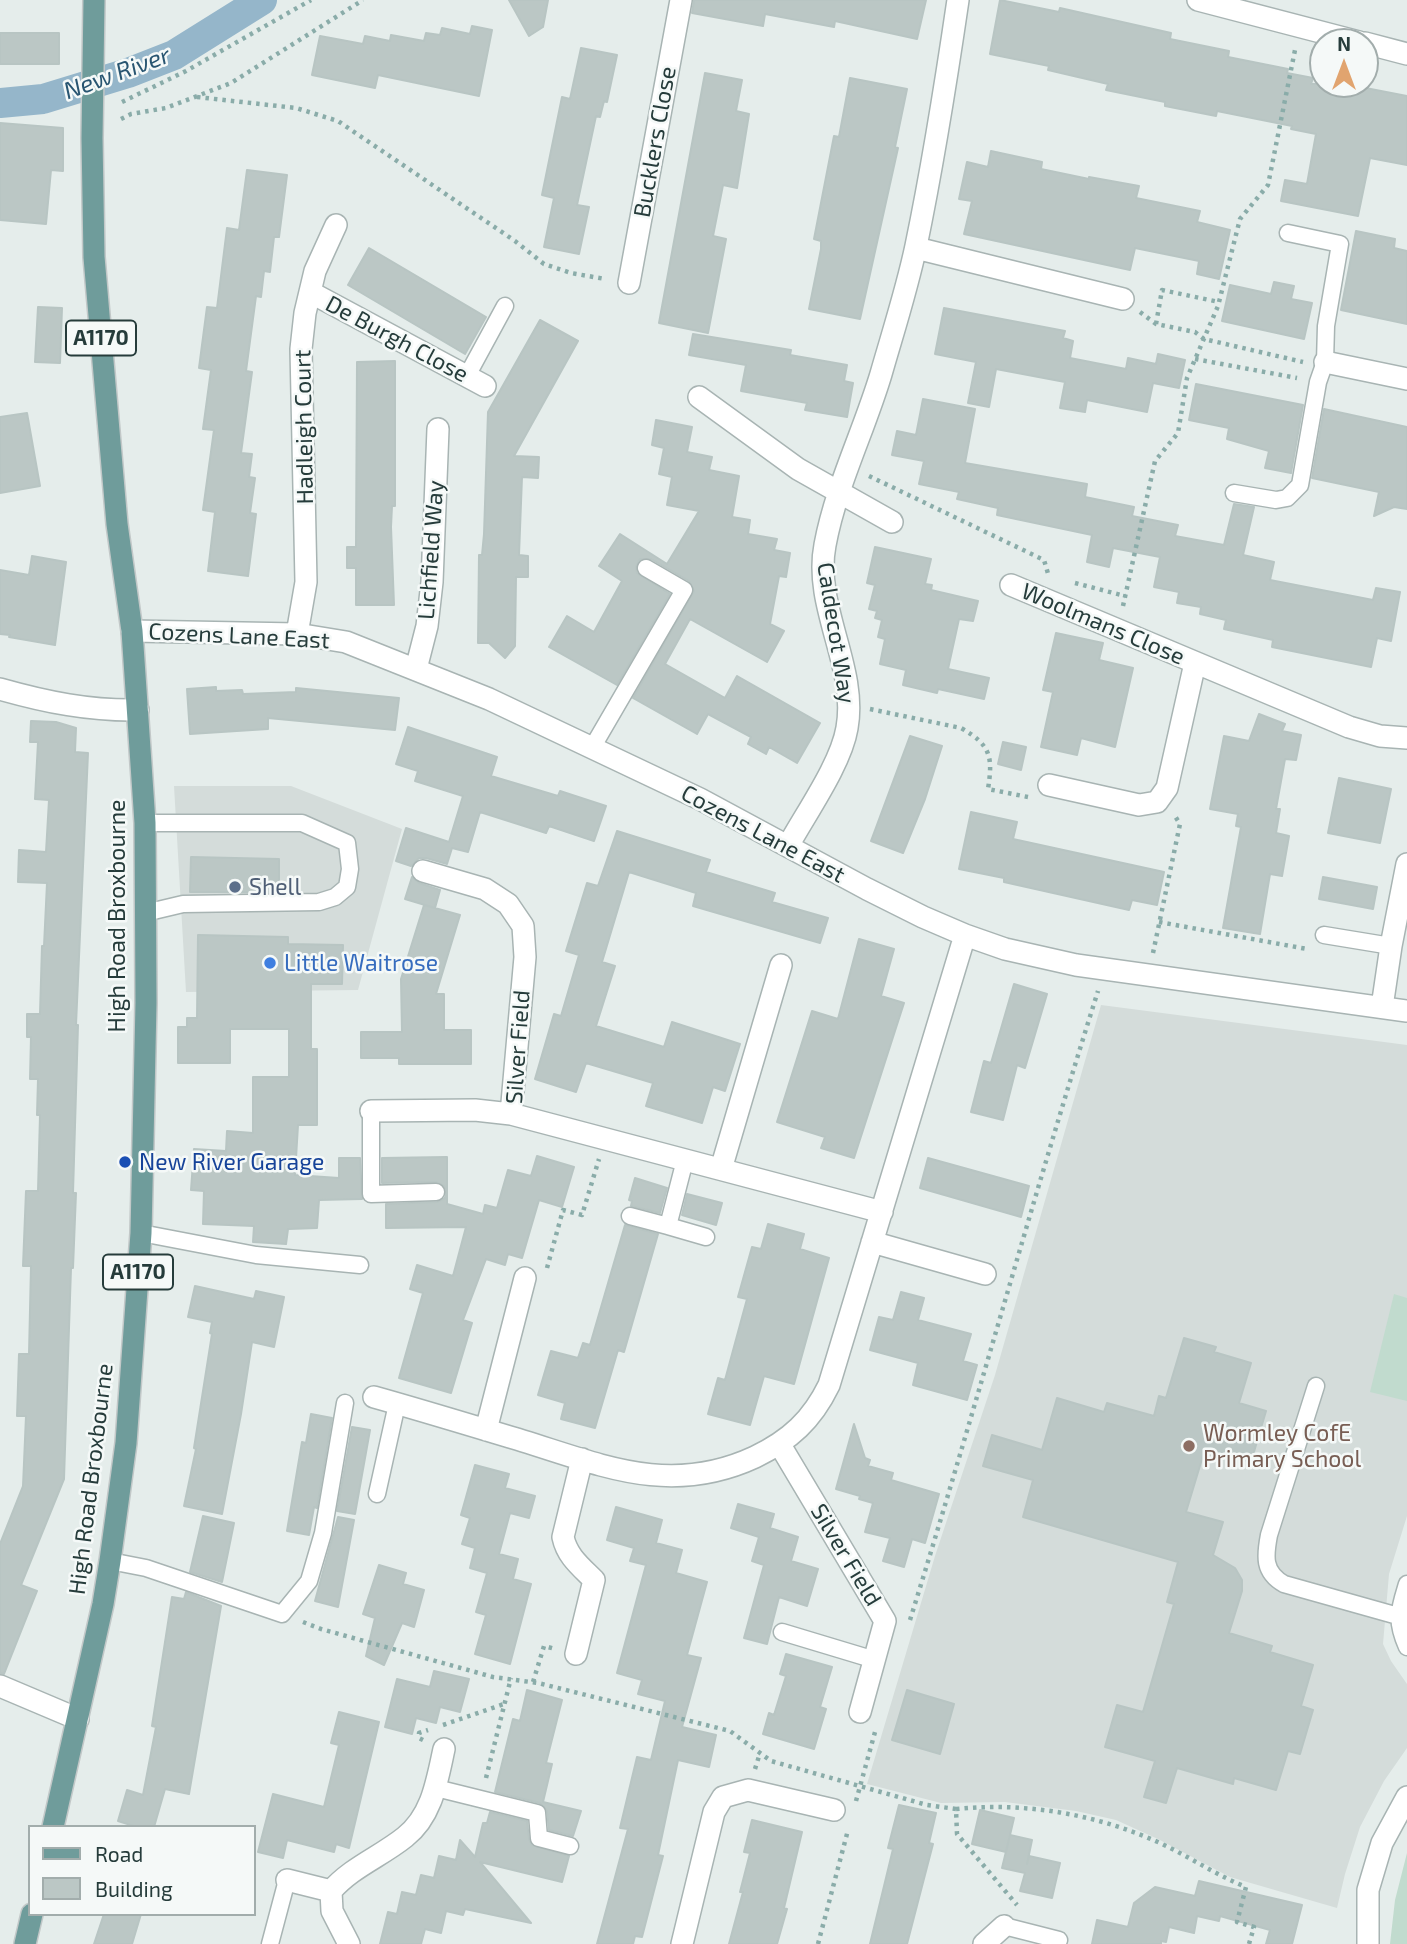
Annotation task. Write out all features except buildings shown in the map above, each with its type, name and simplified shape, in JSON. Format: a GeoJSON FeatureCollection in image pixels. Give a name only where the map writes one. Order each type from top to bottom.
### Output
{"type":"FeatureCollection","features":[{"type":"Feature","properties":{"kind":"main road","name":"High Road Broxbourne"},"geometry":{"type":"LineString","coordinates":[[53,1825],[110,1562],[126,1443],[141,1233],[145,822],[132,631],[117,524],[94,257],[94,0]]}},
{"type":"Feature","properties":{"kind":"main road"},"geometry":{"type":"LineString","coordinates":[[25,1944],[32,1916]]}},
{"type":"Feature","properties":{"kind":"street","name":"Bucklers Close"},"geometry":{"type":"LineString","coordinates":[[629,284],[681,0]]}},
{"type":"Feature","properties":{"kind":"street","name":"Caldecot Way"},"geometry":{"type":"LineString","coordinates":[[788,846],[840,750],[847,728],[848,705],[844,673],[822,572],[826,540],[880,376],[916,248],[958,0]]}},
{"type":"Feature","properties":{"kind":"street"},"geometry":{"type":"LineString","coordinates":[[1198,0],[1309,29]]}},
{"type":"Feature","properties":{"kind":"street"},"geometry":{"type":"LineString","coordinates":[[1379,46],[1407,53]]}},
{"type":"Feature","properties":{"kind":"street","name":"Hadleigh Court"},"geometry":{"type":"LineString","coordinates":[[297,634],[306,582],[301,349],[305,313],[315,271],[336,225]]}},
{"type":"Feature","properties":{"kind":"street"},"geometry":{"type":"LineString","coordinates":[[916,248],[1123,299]]}},
{"type":"Feature","properties":{"kind":"street","name":"De Burgh Close"},"geometry":{"type":"LineString","coordinates":[[310,292],[476,381]]}},
{"type":"Feature","properties":{"kind":"street"},"geometry":{"type":"LineString","coordinates":[[1322,372],[1407,379]]}},
{"type":"Feature","properties":{"kind":"street"},"geometry":{"type":"LineString","coordinates":[[699,397],[798,469],[892,522]]}},
{"type":"Feature","properties":{"kind":"street","name":"Lichfield Way"},"geometry":{"type":"LineString","coordinates":[[416,669],[427,626],[432,582],[438,429]]}},
{"type":"Feature","properties":{"kind":"street","name":"Woolmans Close"},"geometry":{"type":"LineString","coordinates":[[1011,584],[1349,727],[1380,736],[1407,738]]}},
{"type":"Feature","properties":{"kind":"street","name":"Cozens Lane East"},"geometry":{"type":"LineString","coordinates":[[132,631],[297,634],[346,642],[489,699],[700,799],[867,889],[965,935],[1026,954],[1105,969],[1407,1011]]}},
{"type":"Feature","properties":{"kind":"street","name":"Woolmans Close"},"geometry":{"type":"LineString","coordinates":[[1163,796],[1195,663]]}},
{"type":"Feature","properties":{"kind":"street"},"geometry":{"type":"LineString","coordinates":[[0,689],[68,706],[110,711],[138,710]]}},
{"type":"Feature","properties":{"kind":"street"},"geometry":{"type":"LineString","coordinates":[[1049,785],[1139,805],[1157,802],[1163,796]]}},
{"type":"Feature","properties":{"kind":"street"},"geometry":{"type":"LineString","coordinates":[[1382,1007],[1407,864]]}},
{"type":"Feature","properties":{"kind":"street","name":"Silver Field"},"geometry":{"type":"LineString","coordinates":[[424,871],[485,889],[508,904],[523,926],[525,957],[511,1114],[882,1212]]}},
{"type":"Feature","properties":{"kind":"street"},"geometry":{"type":"LineString","coordinates":[[374,1397],[626,1472],[670,1477],[708,1474],[736,1465],[780,1445],[808,1419],[829,1385],[965,935]]}},
{"type":"Feature","properties":{"kind":"street"},"geometry":{"type":"LineString","coordinates":[[721,1169],[781,965]]}},
{"type":"Feature","properties":{"kind":"street"},"geometry":{"type":"LineString","coordinates":[[371,1111],[475,1110],[511,1114]]}},
{"type":"Feature","properties":{"kind":"street"},"geometry":{"type":"LineString","coordinates":[[872,1242],[985,1274]]}},
{"type":"Feature","properties":{"kind":"street"},"geometry":{"type":"LineString","coordinates":[[486,1430],[525,1278]]}},
{"type":"Feature","properties":{"kind":"street","name":"Silver Field"},"geometry":{"type":"LineString","coordinates":[[780,1445],[885,1621],[860,1712]]}},
{"type":"Feature","properties":{"kind":"street"},"geometry":{"type":"LineString","coordinates":[[576,1654],[594,1580],[565,1549],[563,1537],[582,1459]]}},
{"type":"Feature","properties":{"kind":"street"},"geometry":{"type":"LineString","coordinates":[[0,1686],[78,1719]]}},
{"type":"Feature","properties":{"kind":"street"},"geometry":{"type":"LineString","coordinates":[[349,1944],[332,1911],[331,1891],[344,1876],[404,1838],[415,1827],[424,1815],[436,1788],[444,1749]]}},
{"type":"Feature","properties":{"kind":"street"},"geometry":{"type":"LineString","coordinates":[[682,1944],[713,1812],[723,1797],[748,1790],[844,1808]]}},
{"type":"Feature","properties":{"kind":"street"},"geometry":{"type":"LineString","coordinates":[[1368,1944],[1368,1890],[1382,1843],[1407,1797]]}},
{"type":"Feature","properties":{"kind":"street"},"geometry":{"type":"LineString","coordinates":[[287,1880],[331,1891]]}},
{"type":"Feature","properties":{"kind":"street"},"geometry":{"type":"LineString","coordinates":[[984,1944],[1004,1926]]}},
{"type":"Feature","properties":{"kind":"lane"},"geometry":{"type":"LineString","coordinates":[[1234,493],[1276,500],[1287,498],[1300,485],[1322,372],[1326,326],[1340,244],[1288,233]]}},
{"type":"Feature","properties":{"kind":"lane"},"geometry":{"type":"LineString","coordinates":[[476,381],[505,306]]}},
{"type":"Feature","properties":{"kind":"lane"},"geometry":{"type":"LineString","coordinates":[[592,748],[684,590],[646,568]]}},
{"type":"Feature","properties":{"kind":"lane"},"geometry":{"type":"LineString","coordinates":[[145,822],[302,822],[347,843],[350,869],[347,887],[335,897],[319,902],[183,904],[145,913]]}},
{"type":"Feature","properties":{"kind":"lane"},"geometry":{"type":"LineString","coordinates":[[1324,935],[1391,946]]}},
{"type":"Feature","properties":{"kind":"lane"},"geometry":{"type":"LineString","coordinates":[[371,1111],[371,1194],[436,1192]]}},
{"type":"Feature","properties":{"kind":"lane"},"geometry":{"type":"LineString","coordinates":[[668,1226],[685,1160]]}},
{"type":"Feature","properties":{"kind":"lane"},"geometry":{"type":"LineString","coordinates":[[629,1216],[706,1237]]}},
{"type":"Feature","properties":{"kind":"lane"},"geometry":{"type":"LineString","coordinates":[[141,1233],[256,1255],[360,1265]]}},
{"type":"Feature","properties":{"kind":"lane"},"geometry":{"type":"LineString","coordinates":[[1316,1386],[1269,1535],[1265,1552],[1269,1571],[1275,1579],[1284,1584],[1398,1616]]}},
{"type":"Feature","properties":{"kind":"lane"},"geometry":{"type":"LineString","coordinates":[[110,1562],[146,1568],[282,1614],[309,1581],[323,1533],[345,1403]]}},
{"type":"Feature","properties":{"kind":"lane"},"geometry":{"type":"LineString","coordinates":[[377,1494],[397,1404]]}},
{"type":"Feature","properties":{"kind":"lane"},"geometry":{"type":"LineString","coordinates":[[1407,1584],[1398,1616],[1400,1632],[1407,1647]]}},
{"type":"Feature","properties":{"kind":"lane"},"geometry":{"type":"LineString","coordinates":[[782,1632],[875,1660]]}},
{"type":"Feature","properties":{"kind":"lane"},"geometry":{"type":"LineString","coordinates":[[436,1788],[537,1813],[539,1838],[570,1846]]}},
{"type":"Feature","properties":{"kind":"lane"},"geometry":{"type":"LineString","coordinates":[[270,1944],[287,1880]]}},
{"type":"Feature","properties":{"kind":"lane"},"geometry":{"type":"LineString","coordinates":[[1004,1926],[1059,1940]]}},
{"type":"Feature","properties":{"kind":"path"},"geometry":{"type":"LineString","coordinates":[[122,102],[186,71],[312,0]]}},
{"type":"Feature","properties":{"kind":"path"},"geometry":{"type":"LineString","coordinates":[[121,119],[131,114],[166,108],[231,83],[363,0]]}},
{"type":"Feature","properties":{"kind":"path"},"geometry":{"type":"LineString","coordinates":[[1120,631],[1125,596],[1155,461],[1178,433],[1187,378],[1219,302],[1240,219],[1268,185],[1300,27]]}},
{"type":"Feature","properties":{"kind":"path"},"geometry":{"type":"LineString","coordinates":[[197,96],[296,108],[338,121],[515,241],[544,264],[571,273],[629,284]]}},
{"type":"Feature","properties":{"kind":"path"},"geometry":{"type":"LineString","coordinates":[[1156,324],[1162,290],[1219,302]]}},
{"type":"Feature","properties":{"kind":"path"},"geometry":{"type":"LineString","coordinates":[[1123,299],[1156,324],[1195,332],[1204,339],[1306,362],[1322,372]]}},
{"type":"Feature","properties":{"kind":"path"},"geometry":{"type":"LineString","coordinates":[[1195,358],[1322,372]]}},
{"type":"Feature","properties":{"kind":"path"},"geometry":{"type":"LineString","coordinates":[[849,466],[1044,560],[1049,577],[1125,596]]}},
{"type":"Feature","properties":{"kind":"path"},"geometry":{"type":"LineString","coordinates":[[848,705],[961,728],[986,749],[991,765],[988,789],[1029,797]]}},
{"type":"Feature","properties":{"kind":"path"},"geometry":{"type":"LineString","coordinates":[[1142,953],[1153,955],[1180,824],[1163,796]]}},
{"type":"Feature","properties":{"kind":"path"},"geometry":{"type":"LineString","coordinates":[[1160,922],[1307,949]]}},
{"type":"Feature","properties":{"kind":"path"},"geometry":{"type":"LineString","coordinates":[[909,1623],[986,1370],[1050,1145],[1105,969]]}},
{"type":"Feature","properties":{"kind":"path"},"geometry":{"type":"LineString","coordinates":[[525,1278],[547,1269],[563,1210],[582,1215],[604,1140]]}},
{"type":"Feature","properties":{"kind":"path"},"geometry":{"type":"LineString","coordinates":[[282,1614],[334,1633],[493,1678],[533,1682],[730,1731],[771,1761],[927,1805],[956,1809],[1020,1807],[1093,1819],[1161,1844],[1227,1880],[1246,1887],[1237,1922],[1254,1927],[1250,1944]]}},
{"type":"Feature","properties":{"kind":"path"},"geometry":{"type":"LineString","coordinates":[[533,1682],[544,1646],[576,1654]]}},
{"type":"Feature","properties":{"kind":"path"},"geometry":{"type":"LineString","coordinates":[[481,1800],[511,1678]]}},
{"type":"Feature","properties":{"kind":"path"},"geometry":{"type":"LineString","coordinates":[[844,1808],[860,1786],[876,1728]]}},
{"type":"Feature","properties":{"kind":"path"},"geometry":{"type":"LineString","coordinates":[[956,1809],[957,1835],[1018,1906],[1004,1926]]}},
{"type":"Feature","properties":{"kind":"path"},"geometry":{"type":"LineString","coordinates":[[818,1944],[849,1828]]}},
{"type":"Feature","properties":{"kind":"shaded area"},"geometry":{"type":"Polygon","coordinates":[[[174,786],[291,786],[402,829],[358,990],[186,992],[174,786]]]}},
{"type":"Feature","properties":{"kind":"shaded area","name":"Wormley CofE Primary School"},"geometry":{"type":"Polygon","coordinates":[[[1101,1005],[1407,1045],[1407,1516],[1389,1574],[1383,1644],[1407,1684],[1407,1748],[1384,1781],[1360,1827],[1337,1908],[1230,1877],[1116,1820],[1076,1811],[1005,1802],[941,1803],[867,1784],[935,1556],[995,1375],[1101,1005]]]}},
{"type":"Feature","properties":{"kind":"green space"},"geometry":{"type":"Polygon","coordinates":[[[1394,1294],[1407,1298],[1407,1401],[1370,1392],[1394,1294]]]}},
{"type":"Feature","properties":{"kind":"green space"},"geometry":{"type":"Polygon","coordinates":[[[1407,1853],[1407,1944],[1390,1944],[1395,1900],[1407,1853]]]}},
{"type":"Feature","properties":{"kind":"waterway","name":"New River"},"geometry":{"type":"LineString","coordinates":[[0,103],[43,99],[128,73],[174,55],[262,0]]}},
{"type":"Feature","properties":{"kind":"place","name":"Shell"},"geometry":{"type":"Point","coordinates":[235,887]}},
{"type":"Feature","properties":{"kind":"place","name":"Little Waitrose"},"geometry":{"type":"Point","coordinates":[270,963]}},
{"type":"Feature","properties":{"kind":"place","name":"New River Garage"},"geometry":{"type":"Point","coordinates":[125,1162]}},
{"type":"Feature","properties":{"kind":"place","name":"Wormley CofE Primary School"},"geometry":{"type":"Point","coordinates":[1189,1446]}}]}
